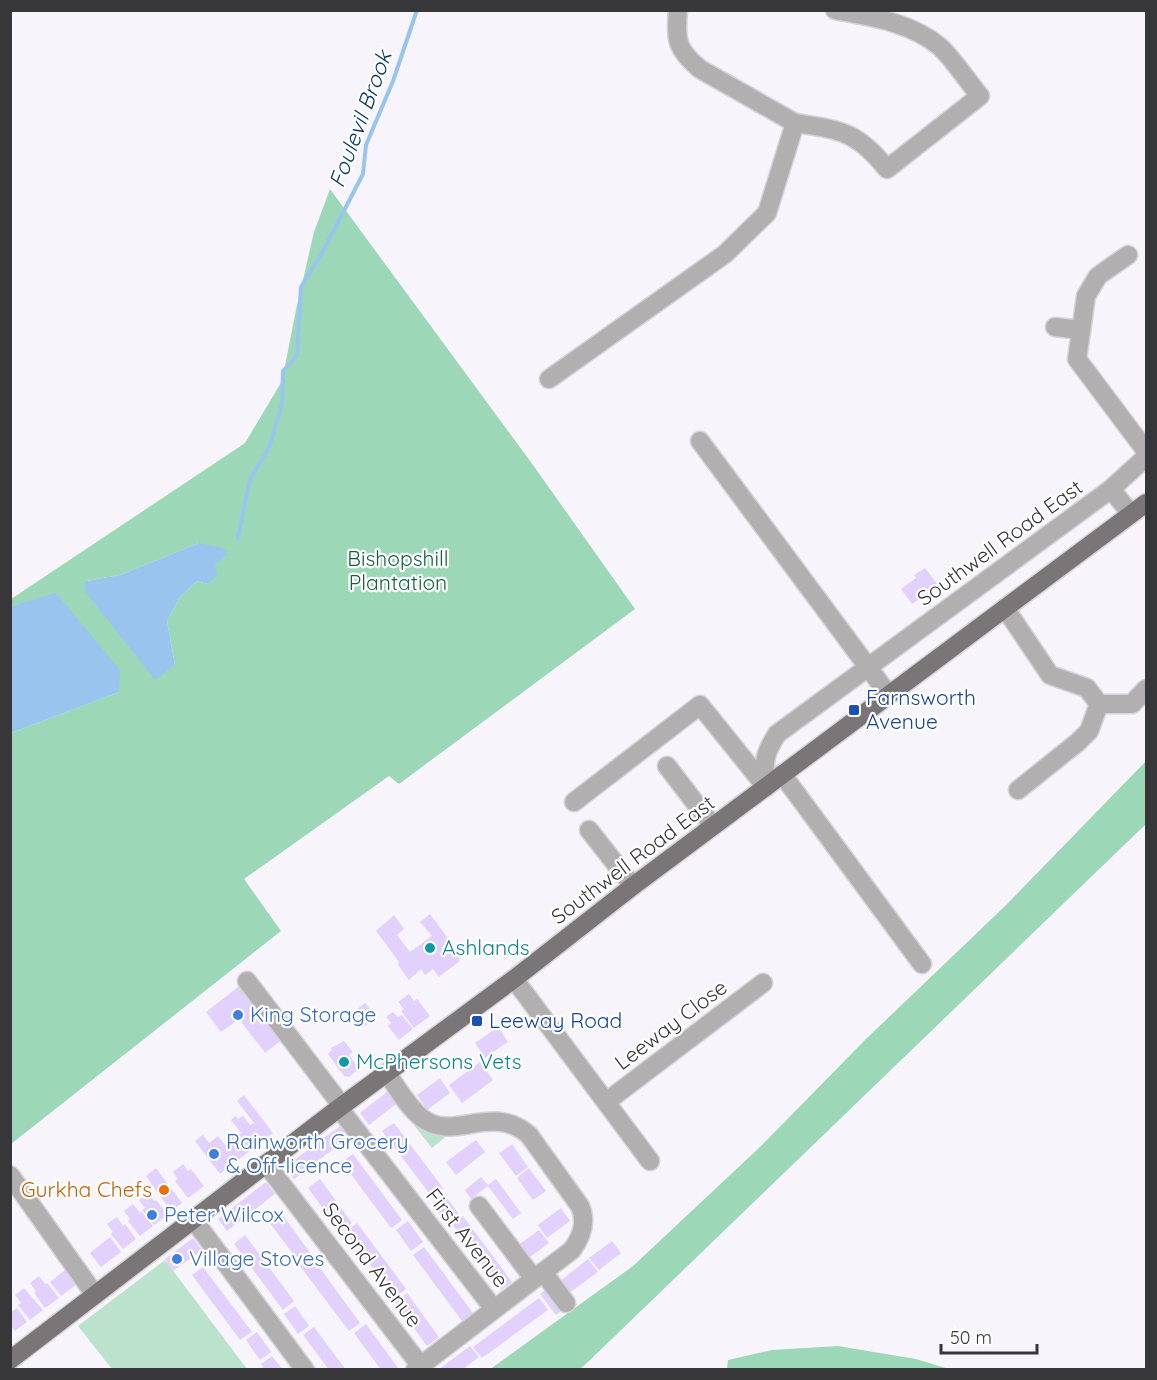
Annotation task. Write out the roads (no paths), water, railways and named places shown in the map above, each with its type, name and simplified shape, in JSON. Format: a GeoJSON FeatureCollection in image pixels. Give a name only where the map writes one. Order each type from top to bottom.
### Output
{"type":"FeatureCollection","features":[{"type":"Feature","properties":{"kind":"main road","name":"Southwell Road East"},"geometry":{"type":"LineString","coordinates":[[10,1360],[341,1107],[514,979],[633,886],[1146,503]]}},
{"type":"Feature","properties":{"kind":"street"},"geometry":{"type":"LineString","coordinates":[[678,10],[676,29],[678,46],[700,69],[795,123],[837,129],[857,138],[887,169],[980,96],[940,46],[920,34],[893,22],[835,10]]}},
{"type":"Feature","properties":{"kind":"street"},"geometry":{"type":"LineString","coordinates":[[549,379],[725,254],[767,213],[795,123]]}},
{"type":"Feature","properties":{"kind":"street"},"geometry":{"type":"LineString","coordinates":[[1128,255],[1098,276],[1086,296],[1077,359],[1146,451]]}},
{"type":"Feature","properties":{"kind":"street"},"geometry":{"type":"LineString","coordinates":[[1055,327],[1081,330]]}},
{"type":"Feature","properties":{"kind":"street"},"geometry":{"type":"LineString","coordinates":[[700,441],[888,694]]}},
{"type":"Feature","properties":{"kind":"street","name":"Southwell Road East"},"geometry":{"type":"LineString","coordinates":[[766,787],[764,762],[769,746],[777,734],[1111,489],[1146,457]]}},
{"type":"Feature","properties":{"kind":"street"},"geometry":{"type":"LineString","coordinates":[[1111,489],[1131,514]]}},
{"type":"Feature","properties":{"kind":"street"},"geometry":{"type":"LineString","coordinates":[[1005,608],[1050,675],[1086,688],[1099,704]]}},
{"type":"Feature","properties":{"kind":"street"},"geometry":{"type":"LineString","coordinates":[[1099,704],[1132,704],[1146,689]]}},
{"type":"Feature","properties":{"kind":"street"},"geometry":{"type":"LineString","coordinates":[[1018,790],[1040,763],[1089,731],[1099,704]]}},
{"type":"Feature","properties":{"kind":"street"},"geometry":{"type":"LineString","coordinates":[[574,802],[700,705],[766,787]]}},
{"type":"Feature","properties":{"kind":"street"},"geometry":{"type":"LineString","coordinates":[[666,766],[713,826]]}},
{"type":"Feature","properties":{"kind":"street"},"geometry":{"type":"LineString","coordinates":[[782,774],[922,964]]}},
{"type":"Feature","properties":{"kind":"street"},"geometry":{"type":"LineString","coordinates":[[589,830],[633,886]]}},
{"type":"Feature","properties":{"kind":"street"},"geometry":{"type":"LineString","coordinates":[[514,979],[651,1163]]}},
{"type":"Feature","properties":{"kind":"street","name":"First Avenue"},"geometry":{"type":"LineString","coordinates":[[248,981],[494,1309]]}},
{"type":"Feature","properties":{"kind":"street","name":"Leeway Close"},"geometry":{"type":"LineString","coordinates":[[606,1102],[766,982]]}},
{"type":"Feature","properties":{"kind":"street"},"geometry":{"type":"LineString","coordinates":[[387,1073],[411,1107],[423,1119],[435,1125],[448,1127],[502,1121],[512,1123],[529,1135],[583,1212],[582,1231],[572,1250],[417,1367]]}},
{"type":"Feature","properties":{"kind":"street","name":"Second Avenue"},"geometry":{"type":"LineString","coordinates":[[267,1164],[417,1367]]}},
{"type":"Feature","properties":{"kind":"street"},"geometry":{"type":"LineString","coordinates":[[10,1175],[95,1295]]}},
{"type":"Feature","properties":{"kind":"street"},"geometry":{"type":"LineString","coordinates":[[479,1206],[538,1276],[566,1303]]}},
{"type":"Feature","properties":{"kind":"street"},"geometry":{"type":"LineString","coordinates":[[194,1219],[305,1370]]}},
{"type":"Feature","properties":{"kind":"water"},"geometry":{"type":"Polygon","coordinates":[[[199,543],[223,548],[228,554],[215,565],[217,575],[208,584],[197,581],[180,597],[167,621],[175,665],[155,680],[84,590],[86,581],[120,575],[199,543]]]}},
{"type":"Feature","properties":{"kind":"water"},"geometry":{"type":"Polygon","coordinates":[[[56,593],[120,670],[119,692],[11,733],[11,606],[56,593]]]}},
{"type":"Feature","properties":{"kind":"waterway","name":"Foulevil Brook"},"geometry":{"type":"LineString","coordinates":[[238,538],[250,479],[269,448],[282,404],[283,371],[297,356],[301,287],[321,255],[363,174],[366,145],[393,81],[417,10]]}},
{"type":"Feature","properties":{"kind":"place","name":"Farnsworth Avenue"},"geometry":{"type":"Point","coordinates":[854,710]}},
{"type":"Feature","properties":{"kind":"place","name":"Ashlands"},"geometry":{"type":"Point","coordinates":[430,948]}},
{"type":"Feature","properties":{"kind":"place","name":"King Storage"},"geometry":{"type":"Point","coordinates":[238,1015]}},
{"type":"Feature","properties":{"kind":"place","name":"Leeway Road"},"geometry":{"type":"Point","coordinates":[477,1021]}},
{"type":"Feature","properties":{"kind":"place","name":"McPhersons Vets"},"geometry":{"type":"Point","coordinates":[344,1062]}},
{"type":"Feature","properties":{"kind":"place","name":"Rainworth Grocery & Off-licence"},"geometry":{"type":"Point","coordinates":[214,1154]}},
{"type":"Feature","properties":{"kind":"place","name":"Gurkha Chefs"},"geometry":{"type":"Point","coordinates":[164,1190]}},
{"type":"Feature","properties":{"kind":"place","name":"Peter Wilcox"},"geometry":{"type":"Point","coordinates":[152,1215]}},
{"type":"Feature","properties":{"kind":"place","name":"Village Stoves"},"geometry":{"type":"Point","coordinates":[177,1259]}},
{"type":"Feature","properties":{"kind":"park label","name":"Bishopshill Plantation"},"geometry":{"type":"Point","coordinates":[398,571]}}]}
